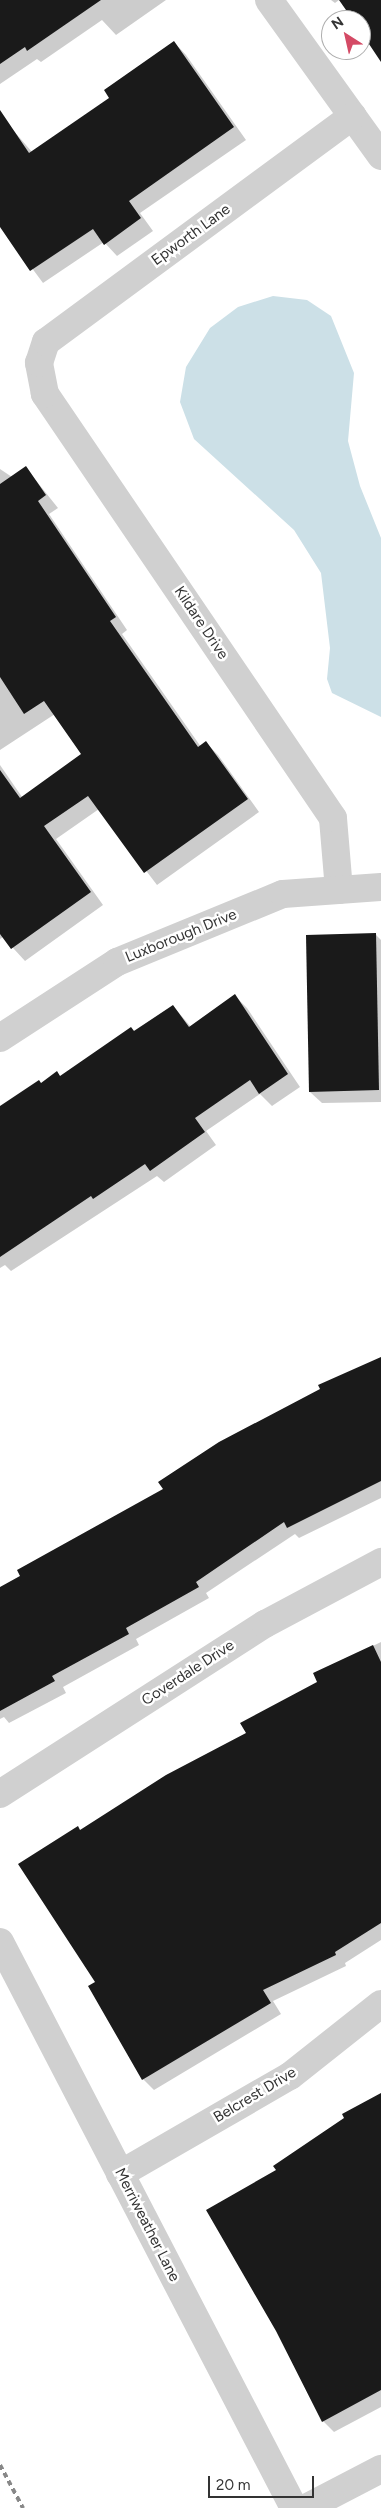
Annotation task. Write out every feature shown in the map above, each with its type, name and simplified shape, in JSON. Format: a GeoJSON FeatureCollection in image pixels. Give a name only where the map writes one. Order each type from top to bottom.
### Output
{"type":"FeatureCollection","features":[{"type":"Feature","properties":{"kind":"street"},"geometry":{"type":"LineString","coordinates":[[269,0],[381,156]]}},
{"type":"Feature","properties":{"kind":"street","name":"Epworth Lane"},"geometry":{"type":"LineString","coordinates":[[39,363],[46,342],[353,116]]}},
{"type":"Feature","properties":{"kind":"street","name":"Kildare Drive"},"geometry":{"type":"LineString","coordinates":[[39,363],[45,394],[334,818],[338,890]]}},
{"type":"Feature","properties":{"kind":"street","name":"Luxborough Drive"},"geometry":{"type":"LineString","coordinates":[[0,1038],[117,962],[283,894],[381,888]]}},
{"type":"Feature","properties":{"kind":"street","name":"Coverdale Drive"},"geometry":{"type":"LineString","coordinates":[[0,1794],[266,1624],[381,1562]]}},
{"type":"Feature","properties":{"kind":"street","name":"Merriweather Lane"},"geometry":{"type":"LineString","coordinates":[[0,1942],[294,2508]]}},
{"type":"Feature","properties":{"kind":"street","name":"Belcrest Drive"},"geometry":{"type":"LineString","coordinates":[[120,2174],[290,2076],[381,2004]]}},
{"type":"Feature","properties":{"kind":"street"},"geometry":{"type":"LineString","coordinates":[[306,2508],[381,2469]]}},
{"type":"Feature","properties":{"kind":"shaded area"},"geometry":{"type":"Polygon","coordinates":[[[273,296],[307,300],[331,316],[354,373],[348,441],[360,486],[381,538],[381,717],[332,693],[327,679],[330,648],[321,573],[294,530],[194,439],[180,402],[186,367],[210,328],[238,307],[273,296]]]}},
{"type":"Feature","properties":{"kind":"building"},"geometry":{"type":"Polygon","coordinates":[[[0,0],[101,0],[27,51],[25,47],[0,64],[0,0]]]}},
{"type":"Feature","properties":{"kind":"building"},"geometry":{"type":"Polygon","coordinates":[[[339,0],[381,0],[381,62],[371,47],[371,10],[346,10],[339,0]]]}},
{"type":"Feature","properties":{"kind":"building"},"geometry":{"type":"Polygon","coordinates":[[[174,41],[234,127],[129,201],[141,218],[104,245],[93,229],[30,271],[0,227],[0,110],[29,153],[109,98],[104,90],[174,41]]]}},
{"type":"Feature","properties":{"kind":"building"},"geometry":{"type":"Polygon","coordinates":[[[26,466],[46,495],[38,501],[116,617],[110,621],[198,747],[206,741],[248,799],[144,873],[88,796],[44,826],[91,892],[11,949],[0,934],[0,770],[20,798],[81,754],[44,701],[24,714],[0,677],[0,484],[26,466]]]}},
{"type":"Feature","properties":{"kind":"building"},"geometry":{"type":"Polygon","coordinates":[[[376,933],[379,1090],[309,1092],[306,935],[376,933]]]}},
{"type":"Feature","properties":{"kind":"building"},"geometry":{"type":"Polygon","coordinates":[[[235,994],[288,1074],[259,1094],[250,1080],[195,1118],[205,1132],[150,1171],[145,1164],[93,1199],[91,1196],[0,1257],[0,1106],[39,1080],[41,1083],[57,1071],[60,1076],[131,1027],[134,1031],[173,1005],[189,1027],[235,994]]]}},
{"type":"Feature","properties":{"kind":"building"},"geometry":{"type":"Polygon","coordinates":[[[381,1357],[381,1481],[287,1528],[284,1522],[196,1582],[199,1587],[126,1628],[129,1634],[52,1676],[55,1681],[0,1711],[0,1587],[20,1576],[17,1570],[163,1489],[158,1482],[219,1442],[320,1389],[318,1385],[381,1357]]]}},
{"type":"Feature","properties":{"kind":"building"},"geometry":{"type":"Polygon","coordinates":[[[373,1645],[381,1662],[381,1923],[335,1952],[336,1955],[263,1990],[271,2003],[142,2080],[88,1986],[95,1982],[18,1864],[78,1826],[80,1830],[166,1775],[246,1733],[240,1723],[317,1682],[313,1673],[373,1645]]]}},
{"type":"Feature","properties":{"kind":"building"},"geometry":{"type":"Polygon","coordinates":[[[381,2093],[381,2390],[322,2422],[276,2331],[206,2210],[276,2170],[273,2166],[344,2118],[342,2114],[381,2093]]]}},
{"type":"Feature","properties":{"kind":"railway"},"geometry":{"type":"LineString","coordinates":[[0,2465],[23,2508]]}}]}
